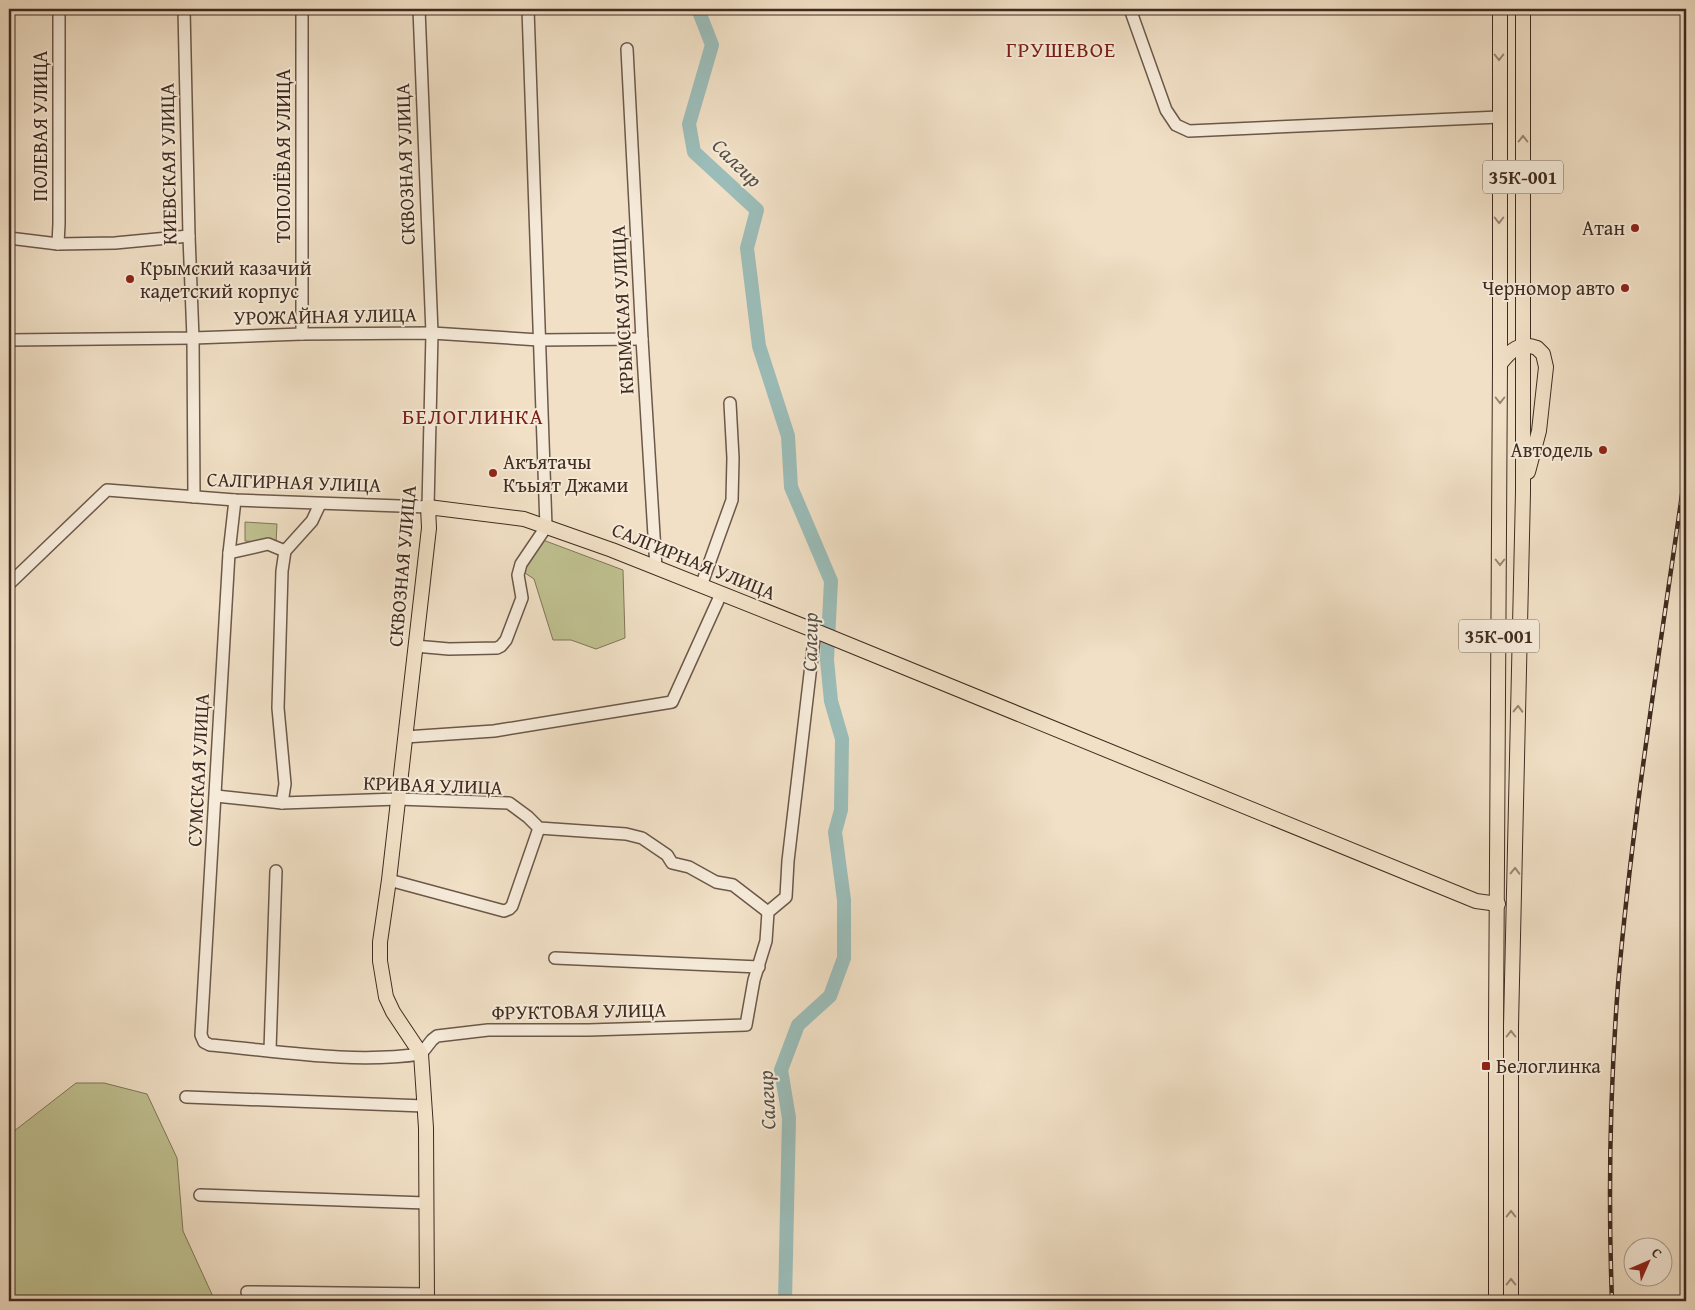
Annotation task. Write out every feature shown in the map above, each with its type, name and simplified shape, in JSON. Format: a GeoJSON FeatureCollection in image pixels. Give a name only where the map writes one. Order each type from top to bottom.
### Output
{"type":"FeatureCollection","features":[{"type":"Feature","properties":{"kind":"main road","name":"35К-001"},"geometry":{"type":"LineString","coordinates":[[1496,1301],[1500,9]]}},
{"type":"Feature","properties":{"kind":"main road","name":"35К-001"},"geometry":{"type":"LineString","coordinates":[[1511,1301],[1512,1017],[1527,345],[1523,323],[1523,9]]}},
{"type":"Feature","properties":{"kind":"main road"},"geometry":{"type":"LineString","coordinates":[[1500,364],[1509,352],[1527,345],[1537,348],[1543,354],[1546,367],[1538,431],[1523,492]]}},
{"type":"Feature","properties":{"kind":"main road","name":"САЛГИРНАЯ УЛИЦА"},"geometry":{"type":"LineString","coordinates":[[428,507],[524,519],[612,550],[816,631],[1476,901],[1498,904]]}},
{"type":"Feature","properties":{"kind":"main road","name":"СКВОЗНАЯ УЛИЦА"},"geometry":{"type":"LineString","coordinates":[[421,1054],[393,1012],[386,997],[382,979],[380,942],[389,880],[429,528],[428,507]]}},
{"type":"Feature","properties":{"kind":"main road"},"geometry":{"type":"LineString","coordinates":[[421,1054],[426,1128],[427,1298]]}},
{"type":"Feature","properties":{"kind":"street","name":"ПОЛЕВАЯ УЛИЦА"},"geometry":{"type":"LineString","coordinates":[[58,244],[59,9]]}},
{"type":"Feature","properties":{"kind":"street","name":"КИЕВСКАЯ УЛИЦА"},"geometry":{"type":"LineString","coordinates":[[184,9],[188,236],[193,338],[194,497]]}},
{"type":"Feature","properties":{"kind":"street","name":"ТОПОЛЁВАЯ УЛИЦА"},"geometry":{"type":"LineString","coordinates":[[302,9],[302,334]]}},
{"type":"Feature","properties":{"kind":"street","name":"СКВОЗНАЯ УЛИЦА"},"geometry":{"type":"LineString","coordinates":[[419,9],[432,333],[428,507]]}},
{"type":"Feature","properties":{"kind":"street"},"geometry":{"type":"LineString","coordinates":[[415,646],[449,649],[496,648],[501,646],[506,640],[522,598],[518,575],[522,564],[546,527],[528,9]]}},
{"type":"Feature","properties":{"kind":"street"},"geometry":{"type":"LineString","coordinates":[[1130,9],[1166,110],[1176,125],[1182,129],[1189,131],[1499,117]]}},
{"type":"Feature","properties":{"kind":"street","name":"КРЫМСКАЯ УЛИЦА"},"geometry":{"type":"LineString","coordinates":[[627,49],[656,568]]}},
{"type":"Feature","properties":{"kind":"street"},"geometry":{"type":"LineString","coordinates":[[9,238],[58,244],[115,243],[188,236]]}},
{"type":"Feature","properties":{"kind":"street","name":"УРОЖАЙНАЯ УЛИЦА"},"geometry":{"type":"LineString","coordinates":[[9,340],[432,333],[539,340],[642,339]]}},
{"type":"Feature","properties":{"kind":"street"},"geometry":{"type":"LineString","coordinates":[[702,586],[732,500],[733,458],[730,403]]}},
{"type":"Feature","properties":{"kind":"street","name":"САЛГИРНАЯ УЛИЦА"},"geometry":{"type":"LineString","coordinates":[[9,584],[107,490],[235,500],[428,507]]}},
{"type":"Feature","properties":{"kind":"street","name":"СУМСКАЯ УЛИЦА"},"geometry":{"type":"LineString","coordinates":[[235,500],[229,553],[201,1035],[204,1042],[210,1045],[270,1050]]}},
{"type":"Feature","properties":{"kind":"street"},"geometry":{"type":"LineString","coordinates":[[282,804],[285,784],[278,708],[282,572],[285,551],[312,522],[320,504]]}},
{"type":"Feature","properties":{"kind":"street"},"geometry":{"type":"LineString","coordinates":[[229,553],[268,544],[285,551]]}},
{"type":"Feature","properties":{"kind":"street"},"geometry":{"type":"LineString","coordinates":[[405,738],[494,731],[672,702],[721,594]]}},
{"type":"Feature","properties":{"kind":"street"},"geometry":{"type":"LineString","coordinates":[[556,958],[758,967],[766,941],[768,912],[786,897],[788,861],[816,631]]}},
{"type":"Feature","properties":{"kind":"street","name":"КРИВАЯ УЛИЦА"},"geometry":{"type":"LineString","coordinates":[[216,796],[282,804],[398,800],[508,804],[528,817],[539,828]]}},
{"type":"Feature","properties":{"kind":"street"},"geometry":{"type":"LineString","coordinates":[[389,880],[504,911],[509,910],[512,906],[539,828],[626,834],[642,838],[667,855],[672,863],[689,867],[716,882],[733,885],[768,912]]}},
{"type":"Feature","properties":{"kind":"street"},"geometry":{"type":"LineString","coordinates":[[276,871],[270,1050],[348,1057],[394,1058],[421,1054]]}},
{"type":"Feature","properties":{"kind":"street","name":"ФРУКТОВАЯ УЛИЦА"},"geometry":{"type":"LineString","coordinates":[[421,1054],[437,1036],[488,1030],[589,1030],[746,1025],[758,967]]}},
{"type":"Feature","properties":{"kind":"street"},"geometry":{"type":"LineString","coordinates":[[186,1097],[424,1106]]}},
{"type":"Feature","properties":{"kind":"street"},"geometry":{"type":"LineString","coordinates":[[200,1194],[426,1203]]}},
{"type":"Feature","properties":{"kind":"street"},"geometry":{"type":"LineString","coordinates":[[247,1292],[427,1298]]}},
{"type":"Feature","properties":{"kind":"green space"},"geometry":{"type":"Polygon","coordinates":[[[245,522],[277,524],[276,543],[245,541],[245,522]]]}},
{"type":"Feature","properties":{"kind":"green space"},"geometry":{"type":"Polygon","coordinates":[[[543,540],[623,570],[625,638],[596,649],[571,640],[553,640],[534,579],[525,573],[523,565],[543,540]]]}},
{"type":"Feature","properties":{"kind":"green space"},"geometry":{"type":"Polygon","coordinates":[[[76,1083],[104,1083],[147,1094],[177,1158],[183,1231],[215,1301],[9,1301],[9,1135],[76,1083]]]}},
{"type":"Feature","properties":{"kind":"waterway","name":"Салгир"},"geometry":{"type":"LineString","coordinates":[[698,9],[712,45],[689,124],[694,152],[757,210],[747,248],[759,346],[788,436],[791,487],[831,581],[827,660],[831,701],[842,739],[841,810],[835,832],[844,900],[844,958],[830,996],[798,1025],[781,1070],[789,1118],[785,1301]]}},
{"type":"Feature","properties":{"kind":"railway"},"geometry":{"type":"LineString","coordinates":[[1612,1301],[1610,1143],[1618,985],[1640,790],[1686,466]]}},
{"type":"Feature","properties":{"kind":"place","name":"Атан"},"geometry":{"type":"Point","coordinates":[1635,228]}},
{"type":"Feature","properties":{"kind":"place","name":"Крымский казачий кадетский корпус"},"geometry":{"type":"Point","coordinates":[130,279]}},
{"type":"Feature","properties":{"kind":"place","name":"Черномор авто"},"geometry":{"type":"Point","coordinates":[1625,288]}},
{"type":"Feature","properties":{"kind":"place","name":"Автодель"},"geometry":{"type":"Point","coordinates":[1603,450]}},
{"type":"Feature","properties":{"kind":"place","name":"Акъятачы Къыят Джами"},"geometry":{"type":"Point","coordinates":[493,473]}},
{"type":"Feature","properties":{"kind":"place","name":"Белоглинка"},"geometry":{"type":"Point","coordinates":[1486,1066]}},
{"type":"Feature","properties":{"kind":"district","name":"ГРУШЕВОЕ"},"geometry":{"type":"Point","coordinates":[1061,49]}},
{"type":"Feature","properties":{"kind":"district","name":"БЕЛОГЛИНКА"},"geometry":{"type":"Point","coordinates":[473,416]}}]}
